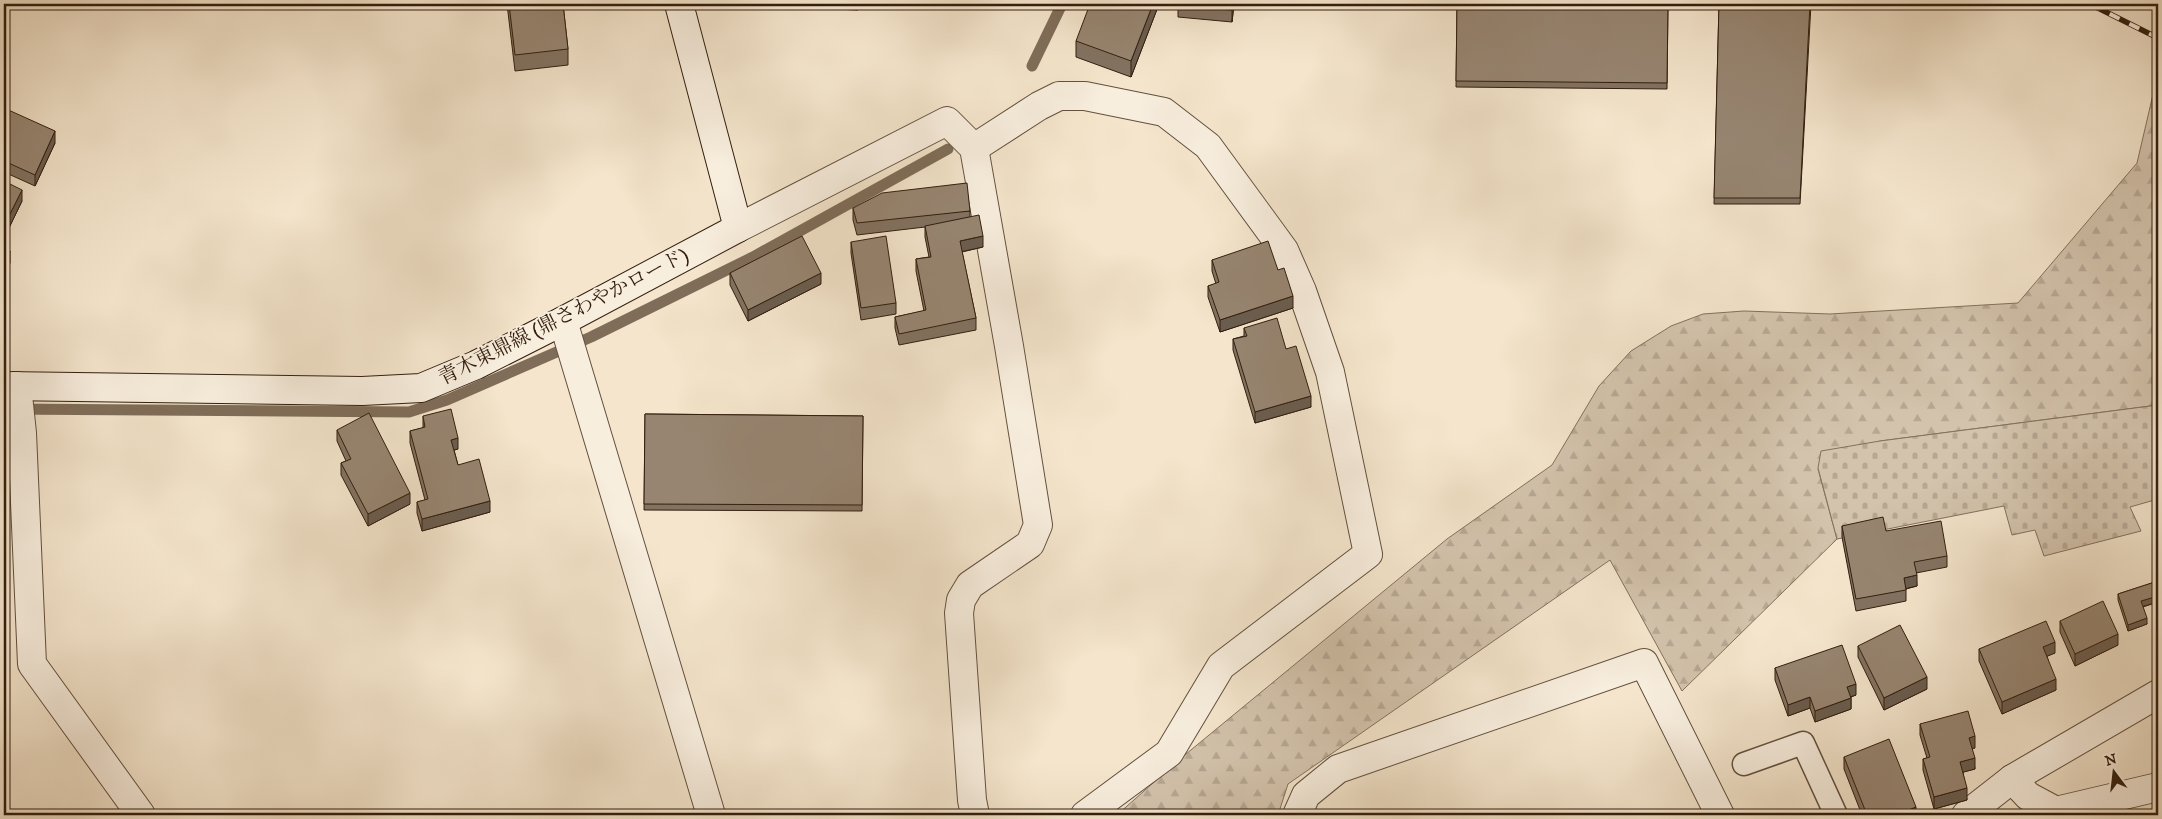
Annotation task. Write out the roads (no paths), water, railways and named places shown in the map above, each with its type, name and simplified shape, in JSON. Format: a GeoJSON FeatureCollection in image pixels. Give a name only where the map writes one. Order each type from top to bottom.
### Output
{"type":"FeatureCollection","features":[{"type":"Feature","properties":{"kind":"street"},"geometry":{"type":"LineString","coordinates":[[680,4],[738,228]]}},
{"type":"Feature","properties":{"kind":"street"},"geometry":{"type":"LineString","coordinates":[[974,815],[960,623],[961,600],[970,585],[1030,544],[1038,525],[974,148],[1039,106],[1059,96],[1085,96],[1164,112],[1208,146],[1284,250],[1302,291],[1330,372],[1368,554],[1221,666],[1169,753],[1085,815]]}},
{"type":"Feature","properties":{"kind":"street","name":"青木東鼎線 (鼎さわやかロード)"},"geometry":{"type":"LineString","coordinates":[[13,389],[362,391],[421,388],[565,328],[738,228],[947,121],[974,148]]}},
{"type":"Feature","properties":{"kind":"street"},"geometry":{"type":"LineString","coordinates":[[565,328],[711,815]]}},
{"type":"Feature","properties":{"kind":"street"},"geometry":{"type":"LineString","coordinates":[[13,389],[22,433],[32,664],[141,815]]}},
{"type":"Feature","properties":{"kind":"street"},"geometry":{"type":"LineString","coordinates":[[1297,815],[1306,795],[1338,769],[1644,663],[1720,815]]}},
{"type":"Feature","properties":{"kind":"street"},"geometry":{"type":"LineString","coordinates":[[1966,815],[2012,779],[2158,694]]}},
{"type":"Feature","properties":{"kind":"street"},"geometry":{"type":"LineString","coordinates":[[2012,779],[2028,796],[2056,811],[2158,787]]}},
{"type":"Feature","properties":{"kind":"lane"},"geometry":{"type":"LineString","coordinates":[[1744,764],[1802,743],[1836,815]]}},
{"type":"Feature","properties":{"kind":"waterway"},"geometry":{"type":"LineString","coordinates":[[1032,66],[1062,4]]}},
{"type":"Feature","properties":{"kind":"waterway"},"geometry":{"type":"LineString","coordinates":[[4,409],[409,412],[447,400],[591,337],[753,257],[948,149]]}},
{"type":"Feature","properties":{"kind":"railway"},"geometry":{"type":"LineString","coordinates":[[2090,4],[2158,38]]}}]}
